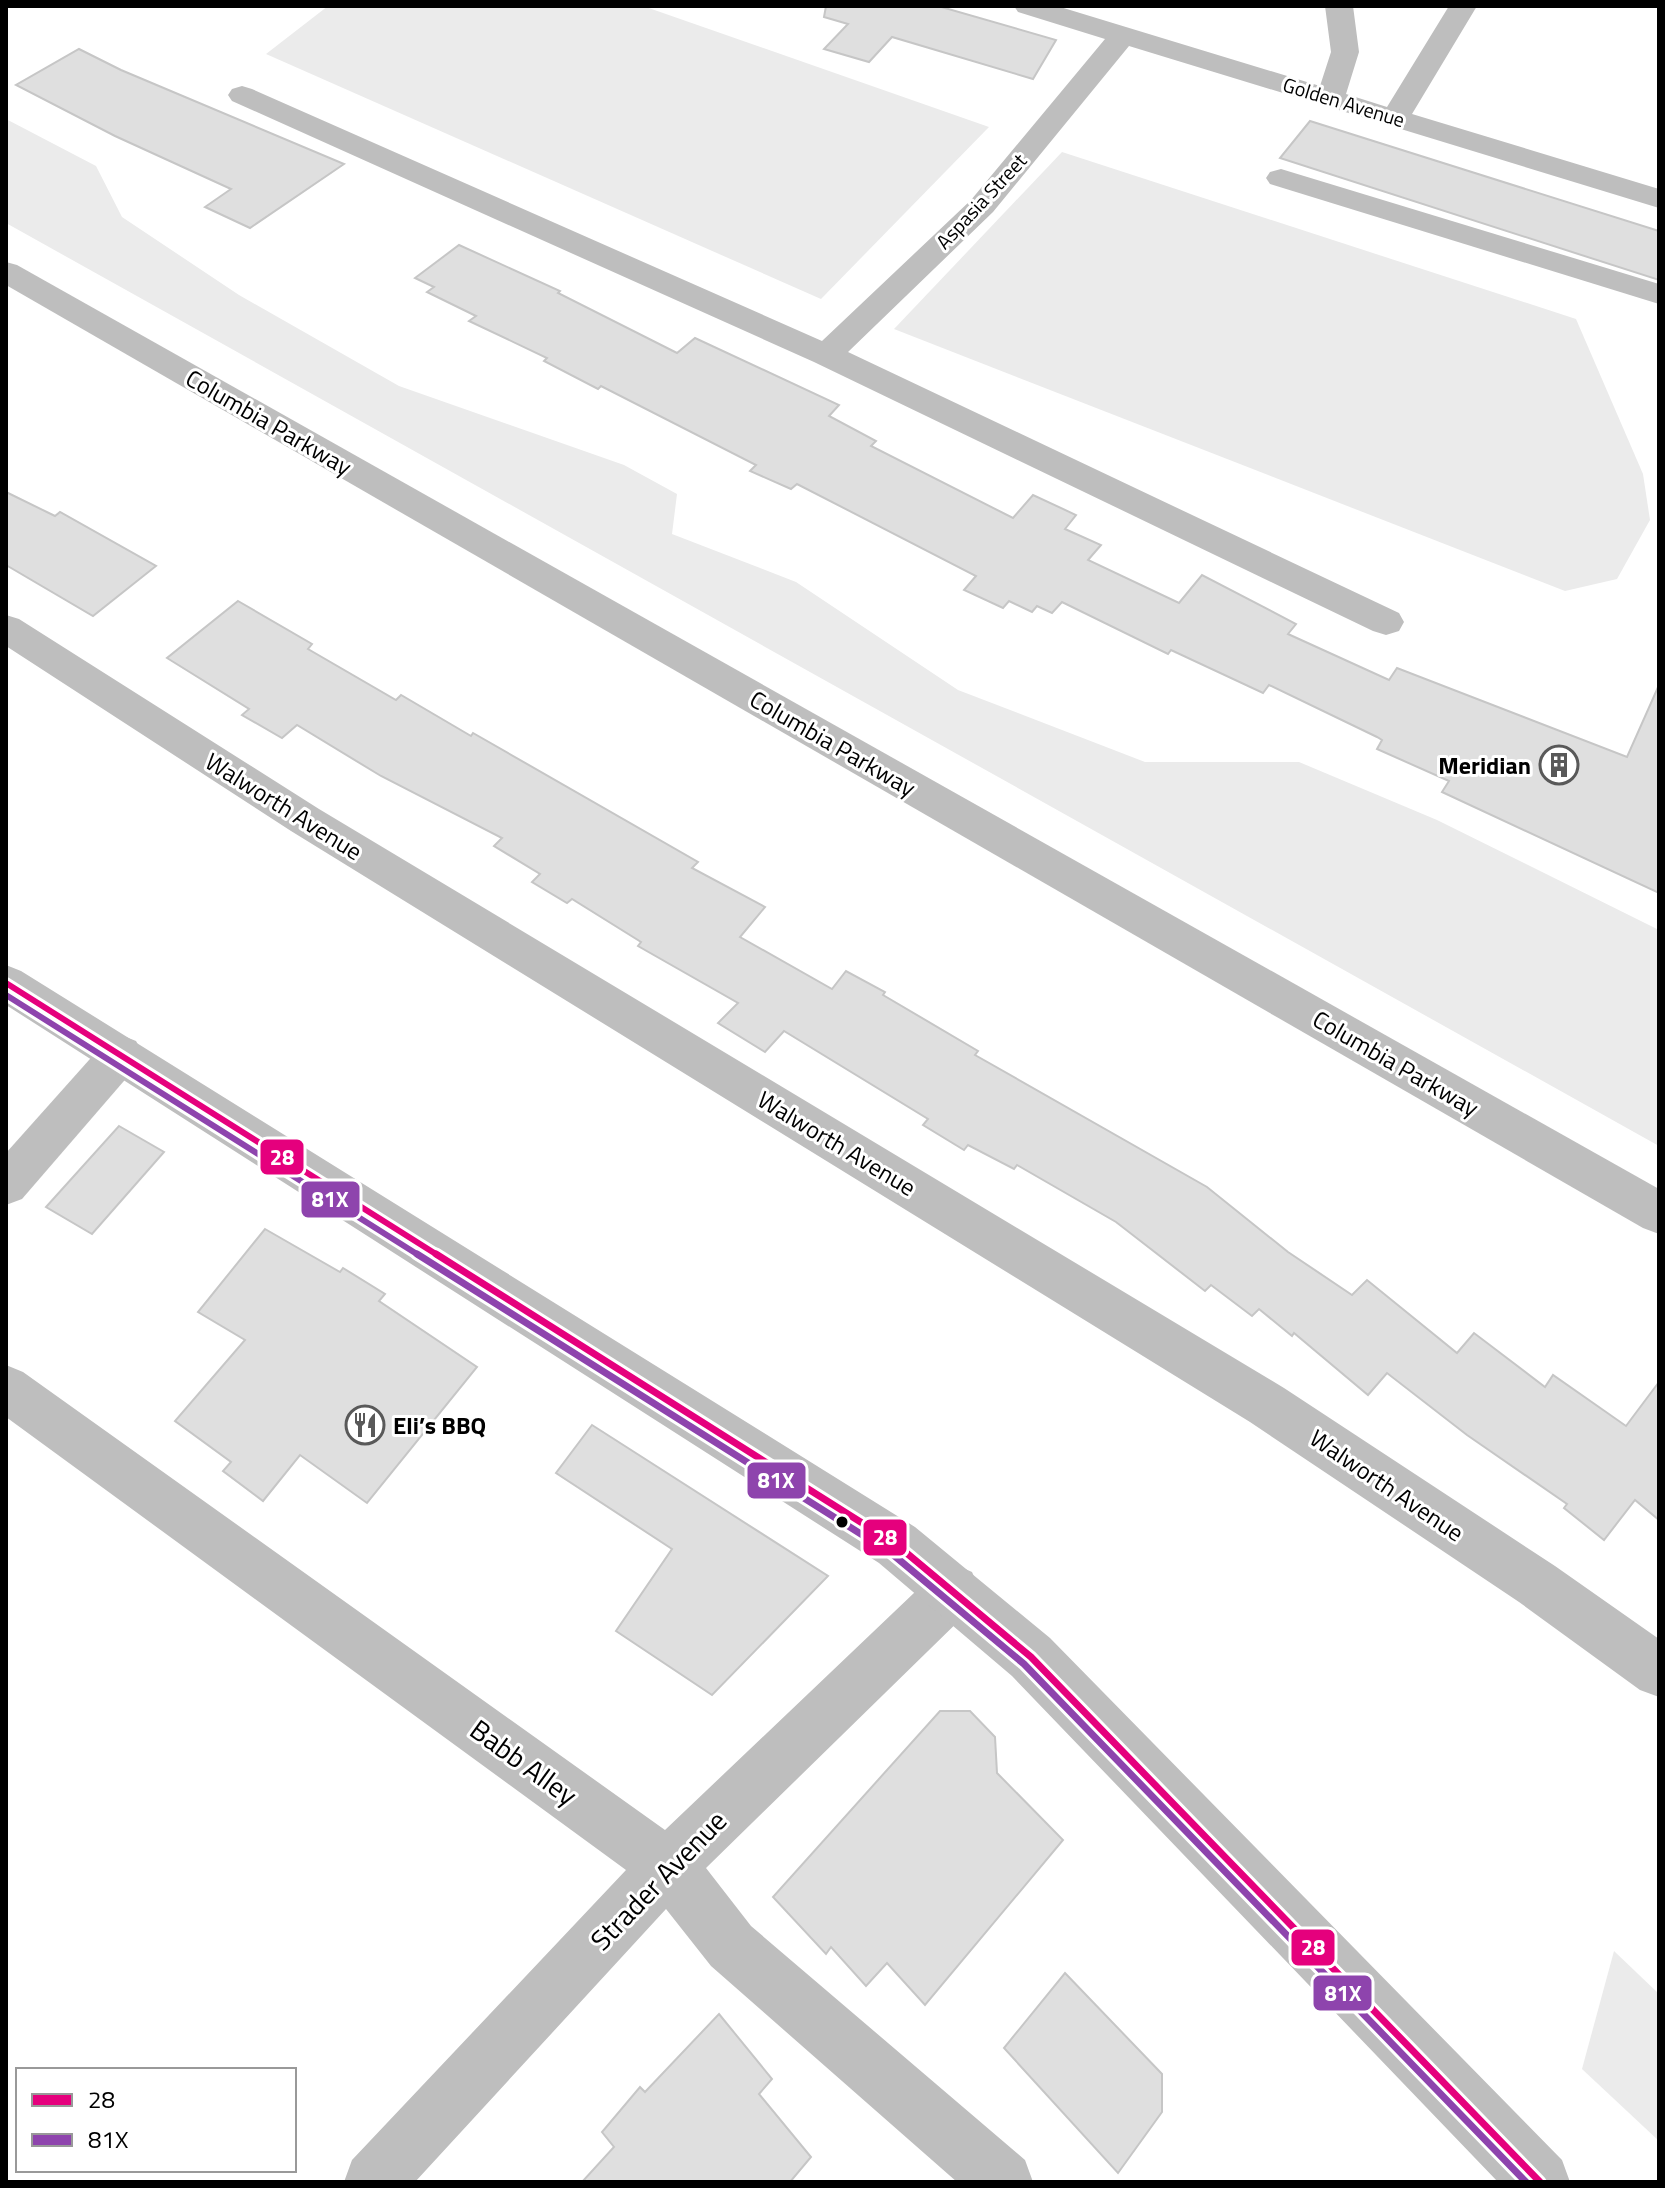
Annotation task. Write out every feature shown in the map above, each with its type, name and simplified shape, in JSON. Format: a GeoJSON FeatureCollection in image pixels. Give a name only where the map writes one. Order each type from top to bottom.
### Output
{"type":"FeatureCollection","features":[{"type":"Feature","properties":{"kind":"main road","name":"Golden Avenue"},"geometry":{"type":"LineString","coordinates":[[1028,6],[1659,199]]}},
{"type":"Feature","properties":{"kind":"main road"},"geometry":{"type":"LineString","coordinates":[[1331,98],[1345,52],[1339,6]]}},
{"type":"Feature","properties":{"kind":"main road"},"geometry":{"type":"LineString","coordinates":[[1395,118],[1463,6]]}},
{"type":"Feature","properties":{"kind":"main road","name":"Aspasia Street"},"geometry":{"type":"LineString","coordinates":[[826,355],[982,206],[1123,35]]}},
{"type":"Feature","properties":{"kind":"main road"},"geometry":{"type":"LineString","coordinates":[[242,95],[826,355],[1386,622]]}},
{"type":"Feature","properties":{"kind":"main road"},"geometry":{"type":"LineString","coordinates":[[1281,178],[1659,294]]}},
{"type":"Feature","properties":{"kind":"main road","name":"Columbia Parkway"},"geometry":{"type":"LineString","coordinates":[[6,272],[1659,1213]]}},
{"type":"Feature","properties":{"kind":"main road","name":"Walworth Avenue"},"geometry":{"type":"LineString","coordinates":[[6,628],[305,820],[1267,1405],[1537,1584],[1659,1671]]}},
{"type":"Feature","properties":{"kind":"main road"},"geometry":{"type":"LineString","coordinates":[[6,983],[897,1545],[1031,1657],[1540,2182]]}},
{"type":"Feature","properties":{"kind":"main road"},"geometry":{"type":"LineString","coordinates":[[6,1185],[121,1054]]}},
{"type":"Feature","properties":{"kind":"main road","name":"Babb Alley"},"geometry":{"type":"LineString","coordinates":[[6,1388],[668,1866],[731,1946],[1003,2182]]}},
{"type":"Feature","properties":{"kind":"main road","name":"Strader Avenue"},"geometry":{"type":"LineString","coordinates":[[374,2182],[668,1866],[954,1590]]}},
{"type":"Feature","properties":{"kind":"shaded area"},"geometry":{"type":"Polygon","coordinates":[[[328,6],[643,6],[989,127],[821,299],[266,54],[328,6]]]}},
{"type":"Feature","properties":{"kind":"shaded area"},"geometry":{"type":"Polygon","coordinates":[[[6,119],[96,166],[122,217],[239,295],[399,386],[624,465],[677,494],[672,534],[796,582],[958,690],[1145,762],[1299,762],[1437,820],[1659,930],[1659,1146],[6,223],[6,119]]]}},
{"type":"Feature","properties":{"kind":"shaded area"},"geometry":{"type":"Polygon","coordinates":[[[1062,152],[1576,319],[1643,474],[1650,520],[1617,579],[1565,591],[894,329],[1062,152]]]}},
{"type":"Feature","properties":{"kind":"shaded area"},"geometry":{"type":"Polygon","coordinates":[[[1614,1951],[1659,1994],[1659,2141],[1582,2069],[1614,1951]]]}},
{"type":"Feature","properties":{"kind":"building"},"geometry":{"type":"Polygon","coordinates":[[[826,6],[938,6],[1056,40],[1033,79],[892,37],[869,62],[824,49],[848,24],[824,17],[826,6]]]}},
{"type":"Feature","properties":{"kind":"building"},"geometry":{"type":"Polygon","coordinates":[[[79,49],[121,70],[344,164],[250,228],[205,207],[231,189],[115,136],[16,85],[79,49]]]}},
{"type":"Feature","properties":{"kind":"building"},"geometry":{"type":"Polygon","coordinates":[[[1310,121],[1659,231],[1659,280],[1280,158],[1310,121]]]}},
{"type":"Feature","properties":{"kind":"building"},"geometry":{"type":"Polygon","coordinates":[[[459,245],[560,291],[558,293],[677,353],[695,338],[839,405],[829,416],[876,441],[871,446],[1013,518],[1033,495],[1076,515],[1065,529],[1101,545],[1088,560],[1179,603],[1202,575],[1296,624],[1288,634],[1389,680],[1397,668],[1627,757],[1659,685],[1659,893],[1442,792],[1449,781],[1377,749],[1382,740],[1377,737],[1269,685],[1263,693],[1171,650],[1168,654],[1062,602],[1052,613],[1037,606],[1032,612],[1009,601],[1003,608],[964,590],[976,576],[797,484],[791,489],[750,471],[756,465],[601,386],[598,389],[544,361],[547,358],[469,321],[476,316],[427,292],[434,287],[415,278],[459,245]]]}},
{"type":"Feature","properties":{"kind":"building"},"geometry":{"type":"Polygon","coordinates":[[[6,492],[55,516],[60,512],[156,566],[93,616],[6,565],[6,492]]]}},
{"type":"Feature","properties":{"kind":"building"},"geometry":{"type":"Polygon","coordinates":[[[238,601],[312,644],[308,649],[396,700],[401,695],[471,736],[473,733],[698,862],[692,868],[765,907],[740,937],[832,989],[846,971],[885,992],[883,995],[978,1051],[975,1055],[1207,1187],[1288,1252],[1352,1295],[1367,1280],[1457,1353],[1474,1333],[1545,1387],[1553,1375],[1626,1426],[1659,1382],[1659,1520],[1635,1500],[1604,1540],[1564,1508],[1567,1504],[1467,1435],[1387,1373],[1368,1395],[1294,1333],[1292,1336],[1259,1309],[1252,1316],[1211,1285],[1205,1291],[1116,1222],[1017,1165],[1014,1169],[968,1145],[964,1150],[923,1125],[928,1119],[784,1031],[765,1052],[718,1023],[738,1003],[638,946],[641,942],[572,899],[567,903],[532,882],[540,874],[494,846],[502,838],[381,776],[297,725],[282,738],[242,715],[249,709],[167,658],[238,601]]]}},
{"type":"Feature","properties":{"kind":"building"},"geometry":{"type":"Polygon","coordinates":[[[119,1126],[164,1152],[92,1234],[46,1207],[119,1126]]]}},
{"type":"Feature","properties":{"kind":"building"},"geometry":{"type":"Polygon","coordinates":[[[265,1229],[340,1272],[343,1268],[385,1294],[379,1301],[477,1367],[367,1503],[300,1455],[263,1501],[223,1471],[231,1462],[175,1421],[245,1340],[198,1312],[265,1229]]]}},
{"type":"Feature","properties":{"kind":"building"},"geometry":{"type":"Polygon","coordinates":[[[592,1425],[828,1576],[712,1695],[616,1631],[672,1549],[556,1473],[592,1425]]]}},
{"type":"Feature","properties":{"kind":"building"},"geometry":{"type":"Polygon","coordinates":[[[940,1711],[970,1711],[995,1737],[997,1773],[1063,1840],[925,2005],[887,1963],[866,1986],[831,1947],[826,1954],[773,1897],[940,1711]]]}},
{"type":"Feature","properties":{"kind":"building"},"geometry":{"type":"Polygon","coordinates":[[[1065,1973],[1162,2074],[1162,2112],[1118,2173],[1004,2048],[1065,1973]]]}},
{"type":"Feature","properties":{"kind":"building"},"geometry":{"type":"Polygon","coordinates":[[[719,2014],[772,2079],[759,2094],[811,2157],[790,2182],[582,2182],[614,2147],[602,2132],[640,2087],[645,2092],[719,2014]]]}},
{"type":"Feature","properties":{"kind":"transit line","name":"28"},"geometry":{"type":"LineString","coordinates":[[6,983],[897,1545],[1031,1657],[1540,2182]]}},
{"type":"Feature","properties":{"kind":"transit line","name":"81X"},"geometry":{"type":"LineString","coordinates":[[6,995],[891,1553],[1024,1664],[1526,2182]]}},
{"type":"Feature","properties":{"kind":"place","name":"Meridian"},"geometry":{"type":"Point","coordinates":[1559,765]}},
{"type":"Feature","properties":{"kind":"place","name":"Eli’s BBQ"},"geometry":{"type":"Point","coordinates":[365,1425]}}]}
